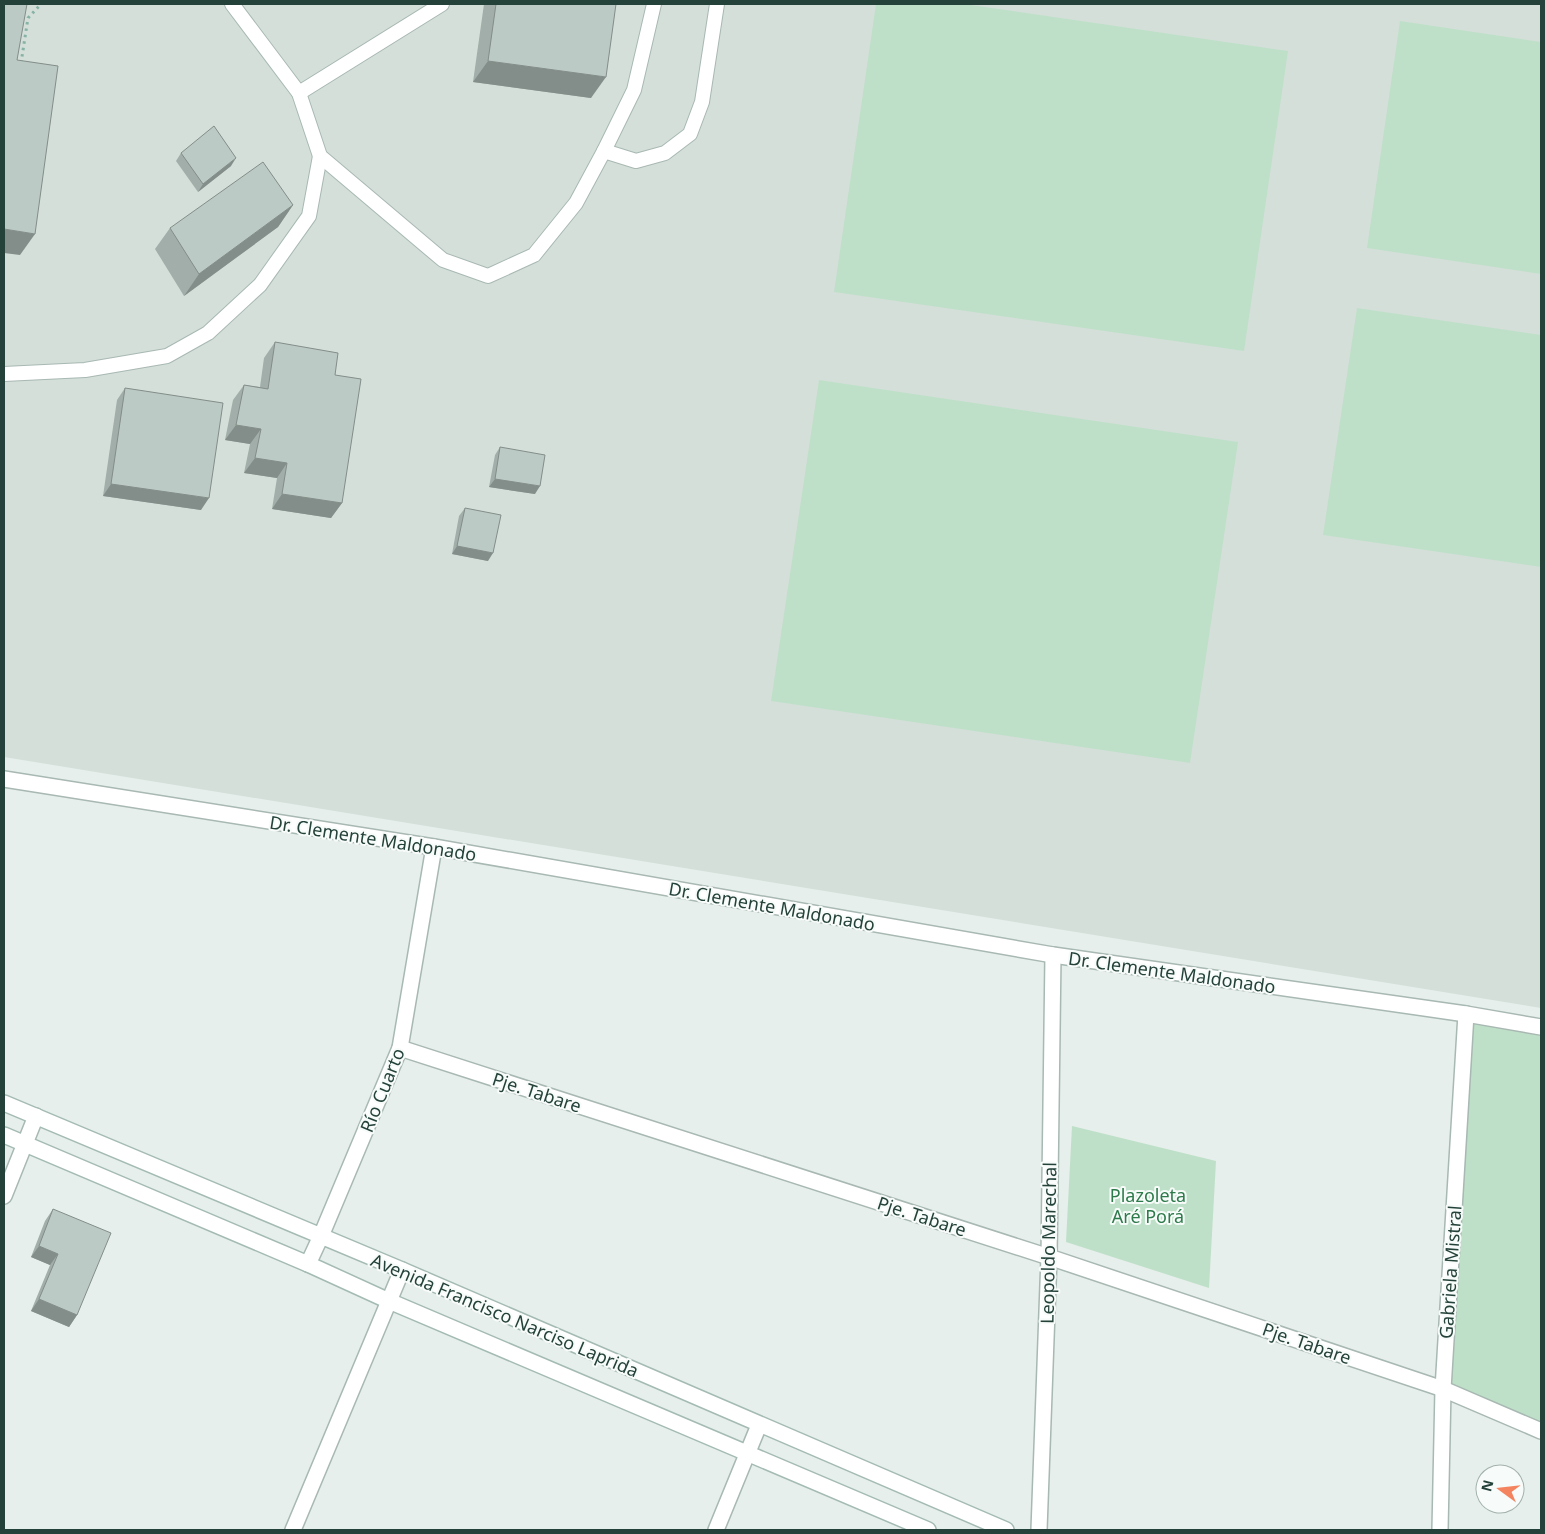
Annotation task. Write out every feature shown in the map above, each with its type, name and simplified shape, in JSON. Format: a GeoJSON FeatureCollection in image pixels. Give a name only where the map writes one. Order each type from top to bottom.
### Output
{"type":"FeatureCollection","features":[{"type":"Feature","properties":{"kind":"street","name":"Dr. Clemente Maldonado"},"geometry":{"type":"LineString","coordinates":[[4,779],[434,848],[1053,955],[1541,1026]]}},
{"type":"Feature","properties":{"kind":"street","name":"Río Cuarto"},"geometry":{"type":"LineString","coordinates":[[308,1264],[400,1048],[434,848]]}},
{"type":"Feature","properties":{"kind":"street","name":"Leopoldo Marechal"},"geometry":{"type":"LineString","coordinates":[[1039,1530],[1049,1257],[1053,955]]}},
{"type":"Feature","properties":{"kind":"street","name":"Gabriela Mistral"},"geometry":{"type":"LineString","coordinates":[[1440,1530],[1442,1389],[1466,1014]]}},
{"type":"Feature","properties":{"kind":"street","name":"Pje. Tabare"},"geometry":{"type":"LineString","coordinates":[[400,1048],[1049,1257],[1442,1389],[1541,1431]]}},
{"type":"Feature","properties":{"kind":"street","name":"Avenida Francisco Narciso Laprida"},"geometry":{"type":"LineString","coordinates":[[4,1103],[402,1270],[1006,1530]]}},
{"type":"Feature","properties":{"kind":"street"},"geometry":{"type":"LineString","coordinates":[[4,1196],[36,1116]]}},
{"type":"Feature","properties":{"kind":"street","name":"Avenida Francisco Narciso Laprida"},"geometry":{"type":"LineString","coordinates":[[4,1135],[308,1264],[747,1455],[928,1530]]}},
{"type":"Feature","properties":{"kind":"street"},"geometry":{"type":"LineString","coordinates":[[293,1530],[402,1270]]}},
{"type":"Feature","properties":{"kind":"street"},"geometry":{"type":"LineString","coordinates":[[716,1530],[759,1425]]}},
{"type":"Feature","properties":{"kind":"lane"},"geometry":{"type":"LineString","coordinates":[[4,374],[85,370],[166,356],[208,333],[260,284],[309,216],[320,156],[299,93],[232,4]]}},
{"type":"Feature","properties":{"kind":"lane"},"geometry":{"type":"LineString","coordinates":[[299,93],[442,4]]}},
{"type":"Feature","properties":{"kind":"lane"},"geometry":{"type":"LineString","coordinates":[[320,156],[443,260],[488,276],[534,255],[576,203],[634,90],[654,4]]}},
{"type":"Feature","properties":{"kind":"lane"},"geometry":{"type":"LineString","coordinates":[[604,151],[636,161],[665,153],[690,134],[702,102],[717,4]]}},
{"type":"Feature","properties":{"kind":"path"},"geometry":{"type":"LineString","coordinates":[[21,64],[28,18],[41,4]]}},
{"type":"Feature","properties":{"kind":"shaded area"},"geometry":{"type":"Polygon","coordinates":[[[4,4],[1541,4],[1541,1008],[4,757],[4,4]]]}},
{"type":"Feature","properties":{"kind":"green space"},"geometry":{"type":"Polygon","coordinates":[[[876,4],[964,4],[1288,51],[1244,351],[834,292],[876,4]]]}},
{"type":"Feature","properties":{"kind":"green space"},"geometry":{"type":"Polygon","coordinates":[[[1400,21],[1541,42],[1541,274],[1367,248],[1400,21]]]}},
{"type":"Feature","properties":{"kind":"green space"},"geometry":{"type":"Polygon","coordinates":[[[1357,308],[1541,335],[1541,567],[1323,535],[1357,308]]]}},
{"type":"Feature","properties":{"kind":"green space"},"geometry":{"type":"Polygon","coordinates":[[[819,380],[1238,442],[1190,763],[771,701],[819,380]]]}},
{"type":"Feature","properties":{"kind":"green space"},"geometry":{"type":"Polygon","coordinates":[[[1466,1014],[1541,1027],[1541,1431],[1443,1389],[1466,1014]]]}},
{"type":"Feature","properties":{"kind":"green space","name":"Plazoleta Aré Porá"},"geometry":{"type":"Polygon","coordinates":[[[1072,1126],[1216,1161],[1209,1288],[1066,1242],[1072,1126]]]}},
{"type":"Feature","properties":{"kind":"building"},"geometry":{"type":"Polygon","coordinates":[[[4,4],[27,4],[17,60],[58,66],[35,234],[4,229],[4,4]]]}},
{"type":"Feature","properties":{"kind":"building"},"geometry":{"type":"Polygon","coordinates":[[[496,4],[616,4],[606,77],[488,61],[496,4]]]}},
{"type":"Feature","properties":{"kind":"building"},"geometry":{"type":"Polygon","coordinates":[[[214,126],[236,158],[203,184],[181,153],[214,126]]]}},
{"type":"Feature","properties":{"kind":"building"},"geometry":{"type":"Polygon","coordinates":[[[263,162],[293,205],[199,274],[170,228],[263,162]]]}},
{"type":"Feature","properties":{"kind":"building"},"geometry":{"type":"Polygon","coordinates":[[[275,342],[338,353],[335,375],[361,379],[342,503],[282,494],[287,463],[255,458],[261,429],[236,425],[244,385],[268,389],[275,342]]]}},
{"type":"Feature","properties":{"kind":"building"},"geometry":{"type":"Polygon","coordinates":[[[125,388],[223,403],[209,498],[111,484],[125,388]]]}},
{"type":"Feature","properties":{"kind":"building"},"geometry":{"type":"Polygon","coordinates":[[[500,447],[545,455],[540,486],[495,479],[500,447]]]}},
{"type":"Feature","properties":{"kind":"building"},"geometry":{"type":"Polygon","coordinates":[[[465,508],[501,515],[493,553],[457,546],[465,508]]]}},
{"type":"Feature","properties":{"kind":"building"},"geometry":{"type":"Polygon","coordinates":[[[53,1209],[111,1233],[77,1315],[39,1299],[58,1254],[39,1246],[53,1209]]]}}]}
